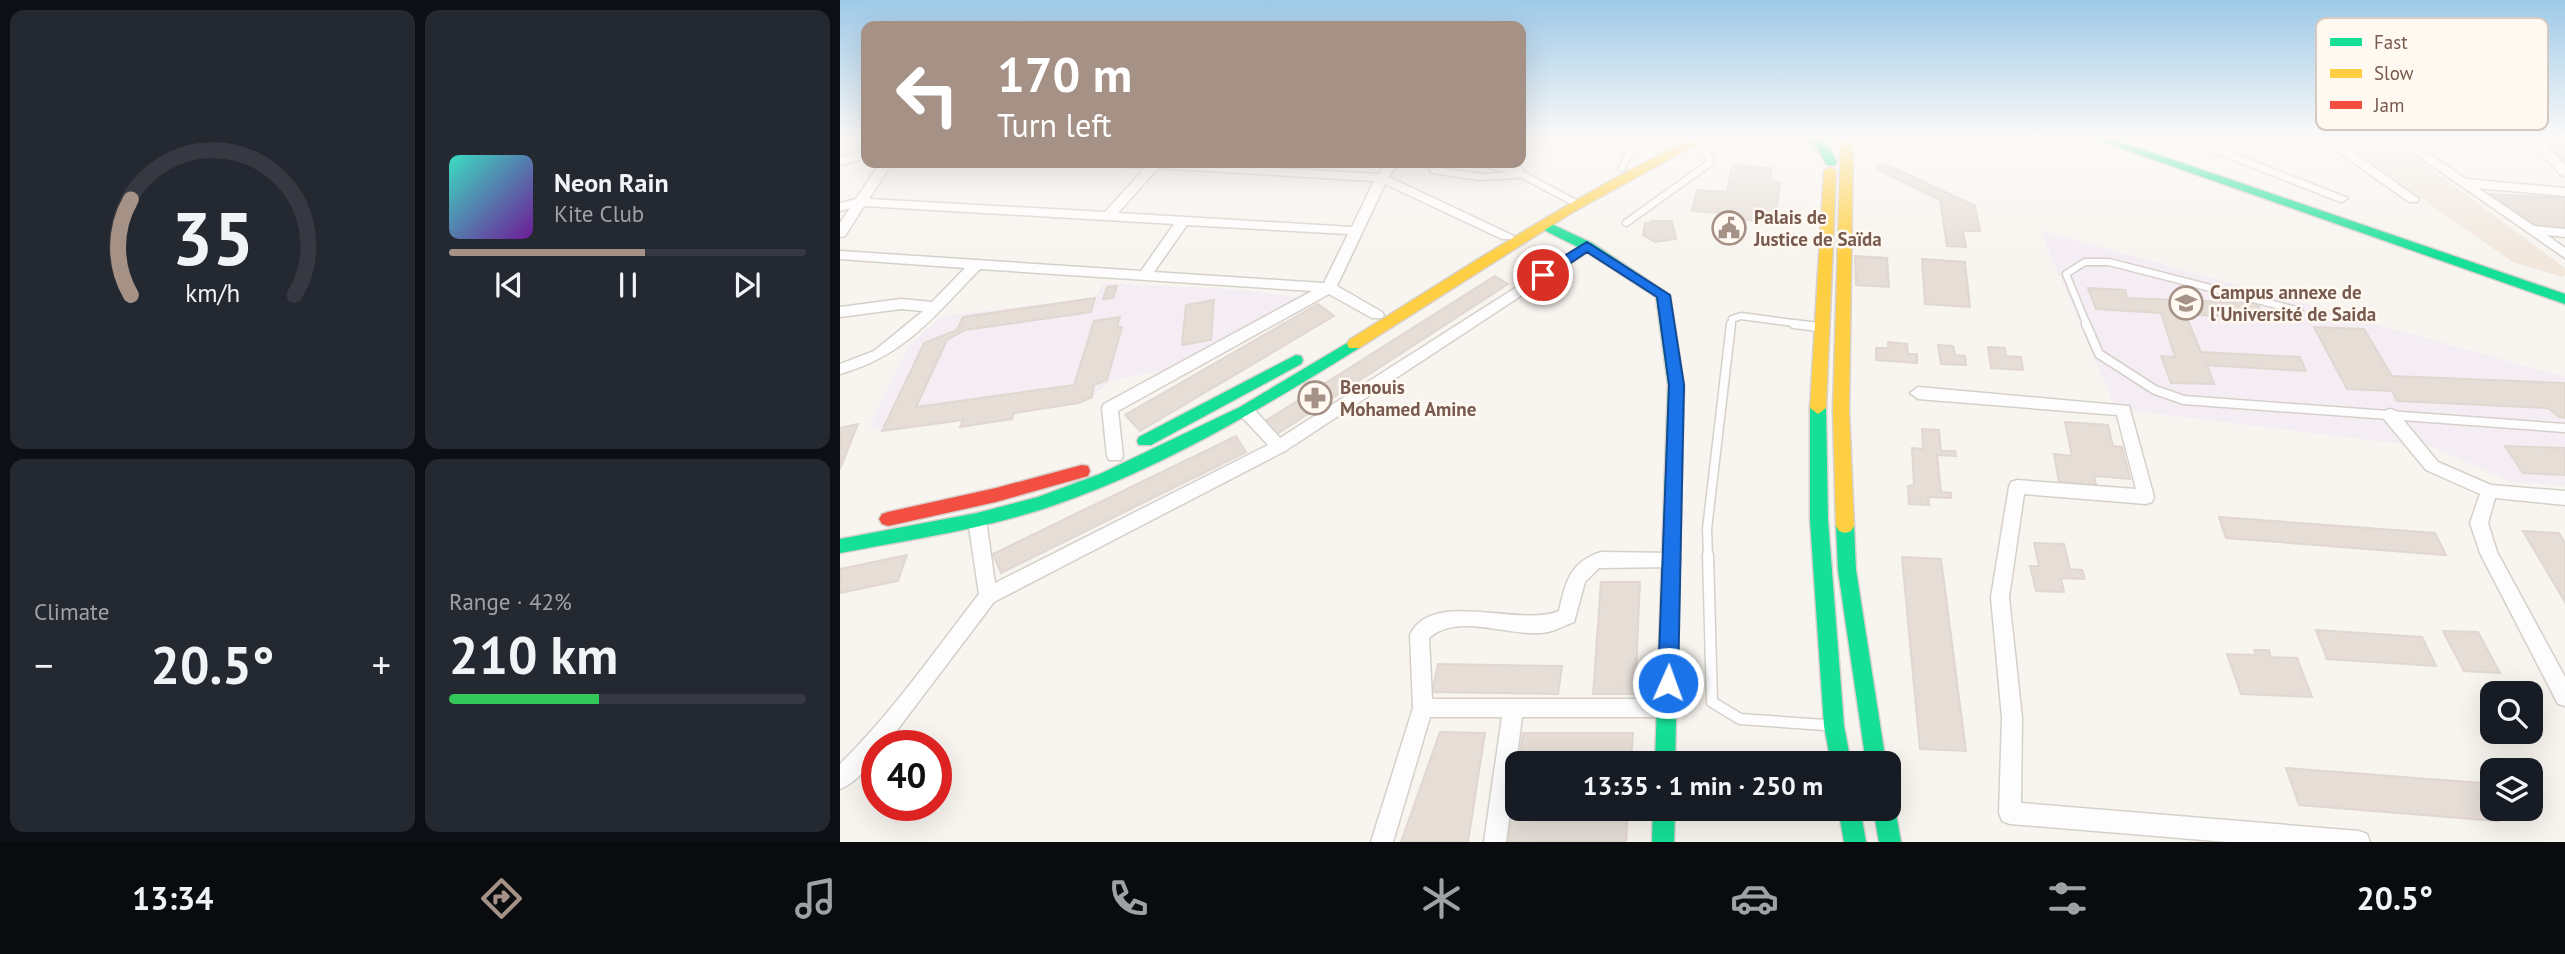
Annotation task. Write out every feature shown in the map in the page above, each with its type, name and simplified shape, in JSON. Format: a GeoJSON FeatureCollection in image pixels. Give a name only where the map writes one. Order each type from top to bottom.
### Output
{"type":"FeatureCollection","features":[{"type":"Feature","properties":{"kind":"main road"},"geometry":{"type":"LineString","coordinates":[[840,547],[977,520],[1040,503],[1106,480],[1246,411],[1545,225],[1609,177]]}},
{"type":"Feature","properties":{"kind":"main road"},"geometry":{"type":"LineString","coordinates":[[866,523],[996,495],[1086,470],[1236,394],[1377,315],[1507,236],[1622,177]]}},
{"type":"Feature","properties":{"kind":"main road"},"geometry":{"type":"LineString","coordinates":[[1829,177],[1817,422],[1819,520],[1834,726],[1839,751]]}},
{"type":"Feature","properties":{"kind":"main road"},"geometry":{"type":"LineString","coordinates":[[1846,177],[1842,411],[1847,570],[1874,751]]}},
{"type":"Feature","properties":{"kind":"main road"},"geometry":{"type":"LineString","coordinates":[[2212,177],[2565,299]]}},
{"type":"Feature","properties":{"kind":"main road"},"geometry":{"type":"LineString","coordinates":[[2243,177],[2565,286]]}},
{"type":"Feature","properties":{"kind":"main road"},"geometry":{"type":"LineString","coordinates":[[1545,225],[1587,246],[1663,295],[1676,385],[1665,751]]}},
{"type":"Feature","properties":{"kind":"main road"},"geometry":{"type":"LineString","coordinates":[[1663,842],[1664,821]]}},
{"type":"Feature","properties":{"kind":"main road"},"geometry":{"type":"LineString","coordinates":[[1851,821],[1855,842]]}},
{"type":"Feature","properties":{"kind":"main road"},"geometry":{"type":"LineString","coordinates":[[1886,821],[1890,842]]}},
{"type":"Feature","properties":{"kind":"street"},"geometry":{"type":"LineString","coordinates":[[840,233],[877,177]]}},
{"type":"Feature","properties":{"kind":"street"},"geometry":{"type":"LineString","coordinates":[[1108,217],[1143,177]]}},
{"type":"Feature","properties":{"kind":"street"},"geometry":{"type":"LineString","coordinates":[[1371,177],[1382,178],[1507,236]]}},
{"type":"Feature","properties":{"kind":"street"},"geometry":{"type":"LineString","coordinates":[[2287,177],[2342,198]]}},
{"type":"Feature","properties":{"kind":"street"},"geometry":{"type":"LineString","coordinates":[[2382,177],[2413,199]]}},
{"type":"Feature","properties":{"kind":"street"},"geometry":{"type":"LineString","coordinates":[[2454,177],[2565,254]]}},
{"type":"Feature","properties":{"kind":"street"},"geometry":{"type":"LineString","coordinates":[[1115,456],[1110,408],[1329,288],[1382,178]]}},
{"type":"Feature","properties":{"kind":"street"},"geometry":{"type":"LineString","coordinates":[[2462,183],[2565,192]]}},
{"type":"Feature","properties":{"kind":"street"},"geometry":{"type":"LineString","coordinates":[[840,207],[861,202],[1356,231]]}},
{"type":"Feature","properties":{"kind":"street"},"geometry":{"type":"LineString","coordinates":[[1144,276],[1183,221]]}},
{"type":"Feature","properties":{"kind":"street"},"geometry":{"type":"LineString","coordinates":[[2530,230],[2565,233]]}},
{"type":"Feature","properties":{"kind":"street"},"geometry":{"type":"LineString","coordinates":[[840,779],[865,754],[988,596],[1279,447],[1587,246]]}},
{"type":"Feature","properties":{"kind":"street"},"geometry":{"type":"LineString","coordinates":[[840,256],[1329,288],[1377,315]]}},
{"type":"Feature","properties":{"kind":"street"},"geometry":{"type":"LineString","coordinates":[[840,369],[856,366],[889,351],[976,264]]}},
{"type":"Feature","properties":{"kind":"street"},"geometry":{"type":"LineString","coordinates":[[840,312],[901,304],[933,307]]}},
{"type":"Feature","properties":{"kind":"street"},"geometry":{"type":"LineString","coordinates":[[1918,393],[2123,410],[2146,497],[2017,487],[2000,597],[2012,718],[2010,813],[2359,842]]}},
{"type":"Feature","properties":{"kind":"street"},"geometry":{"type":"LineString","coordinates":[[1246,411],[1279,447]]}},
{"type":"Feature","properties":{"kind":"street"},"geometry":{"type":"LineString","coordinates":[[2390,415],[2432,466],[2489,491],[2565,498]]}},
{"type":"Feature","properties":{"kind":"street"},"geometry":{"type":"LineString","coordinates":[[2489,491],[2479,523],[2489,553],[2565,697]]}},
{"type":"Feature","properties":{"kind":"street"},"geometry":{"type":"LineString","coordinates":[[977,520],[988,596]]}},
{"type":"Feature","properties":{"kind":"street"},"geometry":{"type":"LineString","coordinates":[[1382,842],[1423,708],[1419,635],[1426,625],[1445,619],[1549,624],[1567,616],[1581,569],[1589,562],[1601,559],[1672,560]]}},
{"type":"Feature","properties":{"kind":"street"},"geometry":{"type":"LineString","coordinates":[[1423,708],[1667,708]]}},
{"type":"Feature","properties":{"kind":"street"},"geometry":{"type":"LineString","coordinates":[[1495,842],[1513,709]]}},
{"type":"Feature","properties":{"kind":"lane"},"geometry":{"type":"LineString","coordinates":[[1527,177],[1574,202]]}},
{"type":"Feature","properties":{"kind":"lane"},"geometry":{"type":"LineString","coordinates":[[1626,223],[1690,177]]}},
{"type":"Feature","properties":{"kind":"lane"},"geometry":{"type":"LineString","coordinates":[[2300,311],[2109,262],[2085,262],[2066,274],[2099,355],[2155,390],[2184,400],[2565,428]]}},
{"type":"Feature","properties":{"kind":"lane"},"geometry":{"type":"LineString","coordinates":[[1821,327],[1741,316],[1732,319],[1707,528],[1712,702],[1740,719],[1834,726]]}},
{"type":"Feature","properties":{"kind":"shaded area"},"geometry":{"type":"Polygon","coordinates":[[[2391,177],[2443,177],[2565,268],[2565,275],[2563,277],[2513,262],[2391,177]]]}},
{"type":"Feature","properties":{"kind":"shaded area","name":"Campus annexe de l'Université de Saida"},"geometry":{"type":"Polygon","coordinates":[[[2040,230],[2565,377],[2565,486],[2510,482],[2436,448],[2116,409],[2040,230]]]}},
{"type":"Feature","properties":{"kind":"shaded area"},"geometry":{"type":"Polygon","coordinates":[[[1104,283],[1245,290],[1299,298],[1166,370],[1112,380],[1092,397],[1079,403],[882,431],[870,426],[909,345],[942,316],[1094,298],[1104,283]]]}},
{"type":"Feature","properties":{"kind":"building"},"geometry":{"type":"Polygon","coordinates":[[[1730,177],[1770,177],[1780,183],[1775,222],[1736,219],[1737,214],[1692,211],[1697,190],[1727,192],[1730,177]]]}},
{"type":"Feature","properties":{"kind":"building"},"geometry":{"type":"Polygon","coordinates":[[[1893,177],[1914,177],[1975,206],[1980,231],[1963,231],[1966,247],[1947,246],[1940,200],[1893,177]]]}},
{"type":"Feature","properties":{"kind":"building"},"geometry":{"type":"Polygon","coordinates":[[[2490,194],[2565,198],[2565,230],[2534,228],[2489,197],[2490,194]]]}},
{"type":"Feature","properties":{"kind":"building"},"geometry":{"type":"Polygon","coordinates":[[[1651,221],[1672,221],[1676,239],[1655,242],[1643,235],[1645,223],[1652,223],[1651,221]]]}},
{"type":"Feature","properties":{"kind":"building"},"geometry":{"type":"Polygon","coordinates":[[[1855,256],[1887,258],[1889,287],[1856,285],[1855,256]]]}},
{"type":"Feature","properties":{"kind":"building"},"geometry":{"type":"Polygon","coordinates":[[[1922,259],[1965,262],[1970,307],[1925,304],[1922,259]]]}},
{"type":"Feature","properties":{"kind":"building"},"geometry":{"type":"Polygon","coordinates":[[[1495,276],[1508,284],[1277,434],[1264,422],[1495,276]]]}},
{"type":"Feature","properties":{"kind":"building"},"geometry":{"type":"Polygon","coordinates":[[[1117,286],[1113,298],[1103,299],[1107,287],[1117,286]]]}},
{"type":"Feature","properties":{"kind":"building"},"geometry":{"type":"Polygon","coordinates":[[[2088,288],[2125,290],[2127,298],[2257,303],[2263,319],[2185,314],[2201,352],[2300,357],[2306,371],[2207,365],[2214,384],[2171,383],[2161,356],[2175,357],[2161,313],[2096,309],[2088,288]]]}},
{"type":"Feature","properties":{"kind":"building"},"geometry":{"type":"Polygon","coordinates":[[[1095,298],[1091,312],[965,330],[947,340],[916,407],[1074,385],[1094,321],[1120,317],[1117,327],[1122,327],[1107,380],[1094,385],[1092,397],[1079,403],[1014,413],[1012,419],[960,427],[963,420],[882,431],[924,343],[957,330],[963,317],[1095,298]]]}},
{"type":"Feature","properties":{"kind":"building"},"geometry":{"type":"Polygon","coordinates":[[[1214,300],[1211,340],[1182,345],[1186,305],[1214,300]]]}},
{"type":"Feature","properties":{"kind":"building"},"geometry":{"type":"Polygon","coordinates":[[[1318,304],[1334,316],[1140,431],[1125,415],[1318,304]]]}},
{"type":"Feature","properties":{"kind":"building"},"geometry":{"type":"Polygon","coordinates":[[[2314,327],[2364,329],[2392,376],[2565,383],[2565,418],[2559,417],[2548,408],[2397,401],[2392,391],[2347,389],[2314,327]]]}},
{"type":"Feature","properties":{"kind":"building"},"geometry":{"type":"Polygon","coordinates":[[[1888,342],[1907,344],[1908,354],[1917,354],[1917,363],[1876,360],[1876,348],[1888,348],[1888,342]]]}},
{"type":"Feature","properties":{"kind":"building"},"geometry":{"type":"Polygon","coordinates":[[[1938,345],[1953,346],[1955,355],[1965,356],[1966,365],[1941,364],[1938,345]]]}},
{"type":"Feature","properties":{"kind":"building"},"geometry":{"type":"Polygon","coordinates":[[[1988,347],[2005,348],[2006,356],[2021,357],[2023,370],[1991,368],[1988,347]]]}},
{"type":"Feature","properties":{"kind":"building"},"geometry":{"type":"Polygon","coordinates":[[[2065,422],[2108,425],[2113,446],[2122,447],[2130,479],[2094,476],[2096,485],[2059,482],[2054,454],[2072,456],[2065,422]]]}},
{"type":"Feature","properties":{"kind":"building"},"geometry":{"type":"Polygon","coordinates":[[[858,424],[840,469],[840,428],[858,424]]]}},
{"type":"Feature","properties":{"kind":"building"},"geometry":{"type":"Polygon","coordinates":[[[1922,429],[1939,430],[1941,451],[1955,451],[1956,456],[1937,455],[1941,492],[1951,493],[1951,498],[1928,497],[1929,505],[1909,504],[1908,486],[1914,485],[1912,448],[1923,449],[1922,429]]]}},
{"type":"Feature","properties":{"kind":"building"},"geometry":{"type":"Polygon","coordinates":[[[1236,436],[1246,452],[1001,573],[993,554],[1236,436]]]}},
{"type":"Feature","properties":{"kind":"building"},"geometry":{"type":"Polygon","coordinates":[[[2505,446],[2565,448],[2565,475],[2523,473],[2505,446]]]}},
{"type":"Feature","properties":{"kind":"building"},"geometry":{"type":"Polygon","coordinates":[[[2219,517],[2435,533],[2446,555],[2226,538],[2219,517]]]}},
{"type":"Feature","properties":{"kind":"building"},"geometry":{"type":"Polygon","coordinates":[[[2523,531],[2559,533],[2565,543],[2565,602],[2523,531]]]}},
{"type":"Feature","properties":{"kind":"building"},"geometry":{"type":"Polygon","coordinates":[[[2034,543],[2064,544],[2070,569],[2082,570],[2085,579],[2061,578],[2064,592],[2036,591],[2030,566],[2039,566],[2034,543]]]}},
{"type":"Feature","properties":{"kind":"building"},"geometry":{"type":"Polygon","coordinates":[[[907,555],[898,581],[840,593],[840,569],[907,555]]]}},
{"type":"Feature","properties":{"kind":"building"},"geometry":{"type":"Polygon","coordinates":[[[1902,557],[1941,559],[1966,751],[1920,749],[1902,557]]]}},
{"type":"Feature","properties":{"kind":"building"},"geometry":{"type":"Polygon","coordinates":[[[1601,582],[1640,582],[1635,694],[1593,694],[1601,582]]]}},
{"type":"Feature","properties":{"kind":"building"},"geometry":{"type":"Polygon","coordinates":[[[2316,630],[2422,637],[2436,666],[2327,659],[2316,630]]]}},
{"type":"Feature","properties":{"kind":"building"},"geometry":{"type":"Polygon","coordinates":[[[2443,631],[2478,632],[2500,673],[2464,671],[2443,631]]]}},
{"type":"Feature","properties":{"kind":"building"},"geometry":{"type":"Polygon","coordinates":[[[2254,650],[2269,650],[2271,657],[2297,658],[2312,697],[2241,694],[2227,654],[2256,655],[2254,650]]]}},
{"type":"Feature","properties":{"kind":"building"},"geometry":{"type":"Polygon","coordinates":[[[1438,664],[1562,666],[1558,694],[1432,692],[1438,664]]]}},
{"type":"Feature","properties":{"kind":"building"},"geometry":{"type":"Polygon","coordinates":[[[1440,732],[1485,733],[1468,842],[1401,842],[1440,732]]]}},
{"type":"Feature","properties":{"kind":"building"},"geometry":{"type":"Polygon","coordinates":[[[1523,733],[1633,733],[1632,751],[1521,751],[1523,733]]]}},
{"type":"Feature","properties":{"kind":"building"},"geometry":{"type":"Polygon","coordinates":[[[2286,768],[2480,783],[2480,819],[2299,805],[2286,768]]]}},
{"type":"Feature","properties":{"kind":"building"},"geometry":{"type":"Polygon","coordinates":[[[1511,821],[1627,821],[1626,842],[1508,842],[1511,821]]]}},
{"type":"Feature","properties":{"kind":"traffic: fast"},"geometry":{"type":"LineString","coordinates":[[2212,177],[2565,299]]}},
{"type":"Feature","properties":{"kind":"traffic: fast"},"geometry":{"type":"LineString","coordinates":[[1545,225],[1587,246],[1663,295],[1676,385],[1665,751]]}},
{"type":"Feature","properties":{"kind":"traffic: fast"},"geometry":{"type":"LineString","coordinates":[[840,546],[977,520],[1040,503],[1106,479],[1246,411],[1354,344]]}},
{"type":"Feature","properties":{"kind":"traffic: fast"},"geometry":{"type":"LineString","coordinates":[[1145,441],[1296,360]]}},
{"type":"Feature","properties":{"kind":"traffic: fast"},"geometry":{"type":"LineString","coordinates":[[1818,408],[1819,520],[1834,726],[1839,751]]}},
{"type":"Feature","properties":{"kind":"traffic: fast"},"geometry":{"type":"LineString","coordinates":[[1845,526],[1847,570],[1874,751]]}},
{"type":"Feature","properties":{"kind":"traffic: fast"},"geometry":{"type":"LineString","coordinates":[[1663,842],[1664,821]]}},
{"type":"Feature","properties":{"kind":"traffic: fast"},"geometry":{"type":"LineString","coordinates":[[1851,821],[1855,842]]}},
{"type":"Feature","properties":{"kind":"traffic: fast"},"geometry":{"type":"LineString","coordinates":[[1886,821],[1890,842]]}},
{"type":"Feature","properties":{"kind":"traffic: slow"},"geometry":{"type":"LineString","coordinates":[[1354,344],[1568,209],[1625,177]]}},
{"type":"Feature","properties":{"kind":"traffic: slow"},"geometry":{"type":"LineString","coordinates":[[1818,408],[1830,177]]}},
{"type":"Feature","properties":{"kind":"traffic: slow"},"geometry":{"type":"LineString","coordinates":[[1845,526],[1841,411],[1846,177]]}},
{"type":"Feature","properties":{"kind":"traffic: jam"},"geometry":{"type":"LineString","coordinates":[[888,519],[996,495],[1082,471]]}},
{"type":"Feature","properties":{"kind":"place","name":"Palais de Justice de Saïda"},"geometry":{"type":"Point","coordinates":[1729,228]}},
{"type":"Feature","properties":{"kind":"place","name":"Campus annexe de l'Université de Saida"},"geometry":{"type":"Point","coordinates":[2186,303]}},
{"type":"Feature","properties":{"kind":"place","name":"Benouis Mohamed Amine"},"geometry":{"type":"Point","coordinates":[1315,398]}},
{"type":"Feature","properties":{"kind":"route"},"geometry":{"type":"LineString","coordinates":[[1543,275],[1587,246],[1663,295],[1676,385],[1668,683]]}}]}
